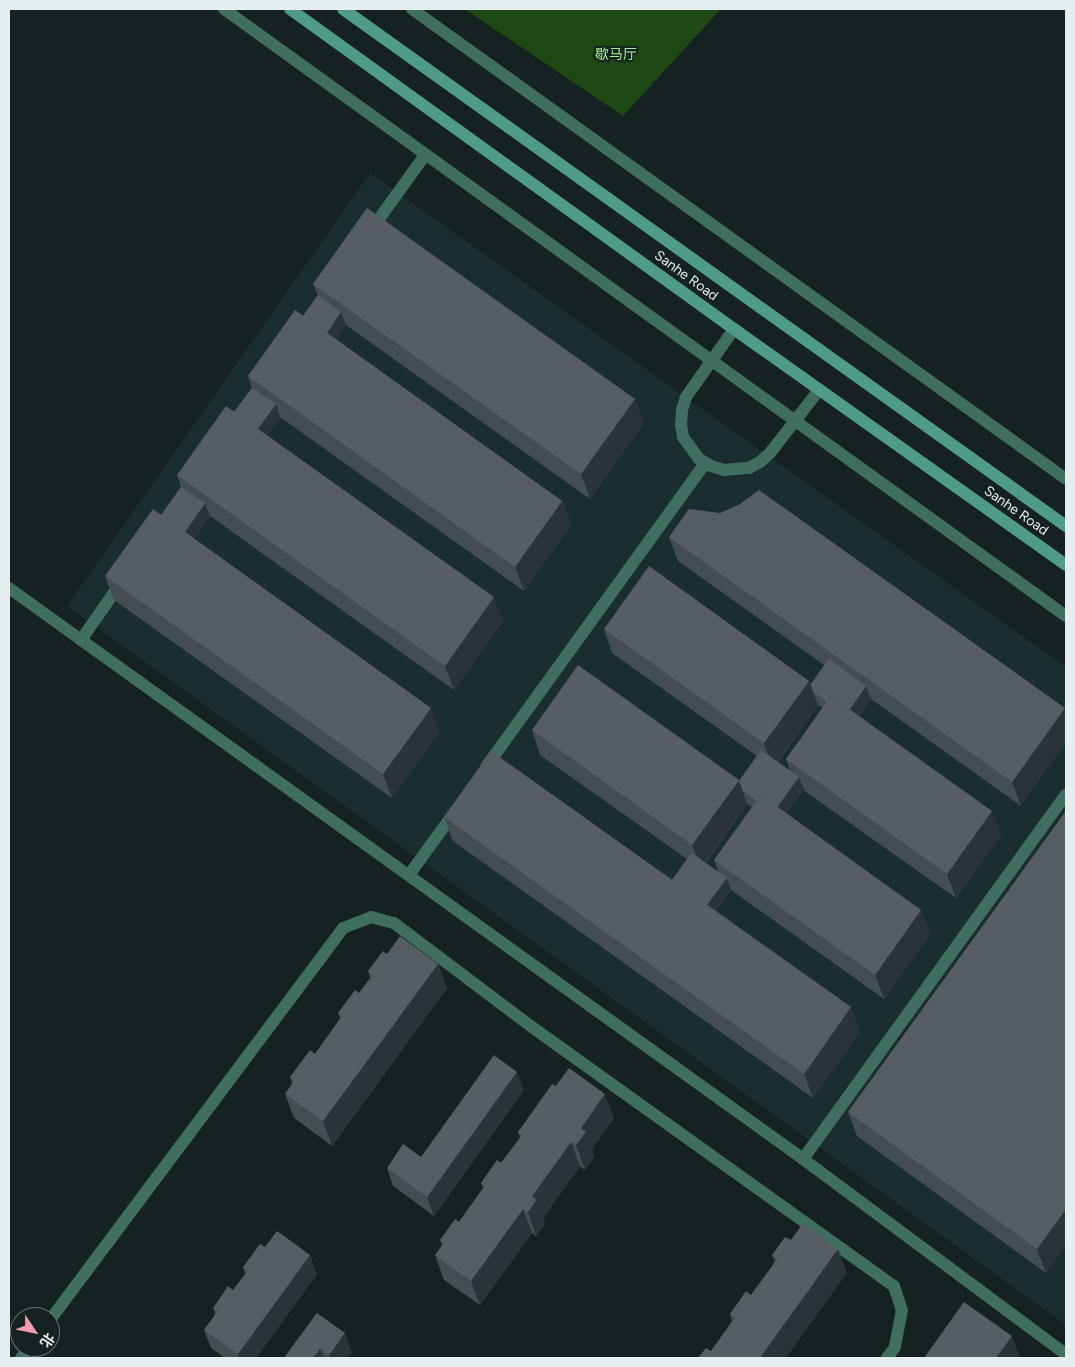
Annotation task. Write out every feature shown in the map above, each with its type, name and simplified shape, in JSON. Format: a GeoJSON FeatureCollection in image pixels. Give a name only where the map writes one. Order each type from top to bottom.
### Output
{"type":"FeatureCollection","features":[{"type":"Feature","properties":{"kind":"main road","name":"Sanhe Road"},"geometry":{"type":"LineString","coordinates":[[290,9],[819,390],[1066,565]]}},
{"type":"Feature","properties":{"kind":"main road","name":"Sanhe Road"},"geometry":{"type":"LineString","coordinates":[[343,9],[1066,526]]}},
{"type":"Feature","properties":{"kind":"street"},"geometry":{"type":"LineString","coordinates":[[224,9],[1066,616]]}},
{"type":"Feature","properties":{"kind":"street"},"geometry":{"type":"LineString","coordinates":[[412,9],[1066,479]]}},
{"type":"Feature","properties":{"kind":"street"},"geometry":{"type":"LineString","coordinates":[[362,244],[425,155]]}},
{"type":"Feature","properties":{"kind":"street"},"geometry":{"type":"LineString","coordinates":[[734,329],[686,398],[682,410],[681,424],[684,437],[690,449],[705,463],[724,470],[749,468],[770,453],[819,390]]}},
{"type":"Feature","properties":{"kind":"street"},"geometry":{"type":"LineString","coordinates":[[479,778],[705,463]]}},
{"type":"Feature","properties":{"kind":"street"},"geometry":{"type":"LineString","coordinates":[[81,640],[132,567]]}},
{"type":"Feature","properties":{"kind":"street"},"geometry":{"type":"LineString","coordinates":[[9,588],[803,1159],[1065,1354]]}},
{"type":"Feature","properties":{"kind":"street"},"geometry":{"type":"LineString","coordinates":[[803,1159],[1066,796]]}},
{"type":"Feature","properties":{"kind":"street"},"geometry":{"type":"LineString","coordinates":[[409,875],[461,802]]}},
{"type":"Feature","properties":{"kind":"street"},"geometry":{"type":"LineString","coordinates":[[60,1307],[343,928],[371,917],[394,923],[540,1033],[894,1286],[902,1310],[895,1347],[887,1358]]}},
{"type":"Feature","properties":{"kind":"shaded area"},"geometry":{"type":"Polygon","coordinates":[[[370,173],[1066,667],[1066,1325],[67,606],[370,173]]]}},
{"type":"Feature","properties":{"kind":"green space","name":"歇马厅"},"geometry":{"type":"Polygon","coordinates":[[[465,9],[721,9],[623,116],[465,9]]]}},
{"type":"Feature","properties":{"kind":"building"},"geometry":{"type":"Polygon","coordinates":[[[367,208],[635,399],[581,474],[313,284],[367,208]]]}},
{"type":"Feature","properties":{"kind":"building"},"geometry":{"type":"Polygon","coordinates":[[[318,295],[341,312],[327,333],[303,316],[318,295]]]}},
{"type":"Feature","properties":{"kind":"building"},"geometry":{"type":"Polygon","coordinates":[[[295,310],[562,501],[515,567],[248,376],[295,310]]]}},
{"type":"Feature","properties":{"kind":"building"},"geometry":{"type":"Polygon","coordinates":[[[252,388],[276,404],[258,429],[234,412],[252,388]]]}},
{"type":"Feature","properties":{"kind":"building"},"geometry":{"type":"Polygon","coordinates":[[[226,406],[494,597],[445,666],[177,475],[226,406]]]}},
{"type":"Feature","properties":{"kind":"building"},"geometry":{"type":"Polygon","coordinates":[[[181,487],[205,503],[185,532],[161,515],[181,487]]]}},
{"type":"Feature","properties":{"kind":"building"},"geometry":{"type":"Polygon","coordinates":[[[759,490],[1065,708],[1012,782],[669,537],[689,509],[720,513],[740,504],[759,490]]]}},
{"type":"Feature","properties":{"kind":"building"},"geometry":{"type":"Polygon","coordinates":[[[153,509],[431,708],[383,774],[105,576],[153,509]]]}},
{"type":"Feature","properties":{"kind":"building"},"geometry":{"type":"Polygon","coordinates":[[[649,566],[809,681],[764,743],[604,629],[649,566]]]}},
{"type":"Feature","properties":{"kind":"building"},"geometry":{"type":"Polygon","coordinates":[[[829,659],[866,686],[850,709],[831,696],[827,702],[813,692],[811,684],[829,659]]]}},
{"type":"Feature","properties":{"kind":"building"},"geometry":{"type":"Polygon","coordinates":[[[578,665],[739,780],[692,845],[532,730],[578,665]]]}},
{"type":"Feature","properties":{"kind":"building"},"geometry":{"type":"Polygon","coordinates":[[[831,696],[992,811],[947,874],[786,759],[831,696]]]}},
{"type":"Feature","properties":{"kind":"building"},"geometry":{"type":"Polygon","coordinates":[[[761,750],[799,777],[777,807],[761,795],[757,801],[743,791],[739,781],[761,750]]]}},
{"type":"Feature","properties":{"kind":"building"},"geometry":{"type":"Polygon","coordinates":[[[491,751],[851,1007],[804,1074],[444,817],[491,751]]]}},
{"type":"Feature","properties":{"kind":"building"},"geometry":{"type":"Polygon","coordinates":[[[761,795],[921,910],[875,975],[714,860],[761,795]]]}},
{"type":"Feature","properties":{"kind":"building"},"geometry":{"type":"Polygon","coordinates":[[[1066,811],[1066,1209],[1037,1249],[848,1112],[1066,811]]]}},
{"type":"Feature","properties":{"kind":"building"},"geometry":{"type":"Polygon","coordinates":[[[692,853],[727,878],[707,905],[672,880],[692,853]]]}},
{"type":"Feature","properties":{"kind":"building"},"geometry":{"type":"Polygon","coordinates":[[[400,936],[438,964],[323,1121],[285,1094],[294,1081],[290,1077],[310,1050],[315,1054],[342,1016],[338,1013],[355,990],[359,993],[373,975],[368,971],[383,951],[387,954],[400,936]]]}},
{"type":"Feature","properties":{"kind":"building"},"geometry":{"type":"Polygon","coordinates":[[[494,1055],[517,1072],[427,1197],[387,1168],[403,1144],[421,1157],[494,1055]]]}},
{"type":"Feature","properties":{"kind":"building"},"geometry":{"type":"Polygon","coordinates":[[[569,1068],[605,1094],[581,1128],[586,1132],[576,1145],[571,1142],[532,1196],[536,1200],[528,1212],[523,1209],[471,1281],[435,1255],[444,1243],[440,1240],[455,1219],[459,1222],[485,1186],[481,1183],[497,1160],[501,1163],[522,1135],[518,1132],[552,1084],[556,1086],[569,1068]]]}},
{"type":"Feature","properties":{"kind":"building"},"geometry":{"type":"Polygon","coordinates":[[[803,1223],[838,1249],[760,1358],[698,1358],[706,1348],[711,1351],[735,1318],[730,1314],[746,1291],[751,1295],[777,1259],[772,1255],[785,1237],[791,1240],[803,1223]]]}},
{"type":"Feature","properties":{"kind":"building"},"geometry":{"type":"Polygon","coordinates":[[[277,1231],[310,1255],[238,1354],[204,1330],[218,1311],[213,1308],[228,1286],[233,1290],[248,1271],[243,1267],[260,1244],[265,1247],[277,1231]]]}},
{"type":"Feature","properties":{"kind":"building"},"geometry":{"type":"Polygon","coordinates":[[[964,1302],[1012,1336],[996,1358],[924,1358],[964,1302]]]}},
{"type":"Feature","properties":{"kind":"building"},"geometry":{"type":"Polygon","coordinates":[[[317,1313],[345,1333],[329,1355],[320,1349],[313,1358],[284,1358],[317,1313]]]}}]}
